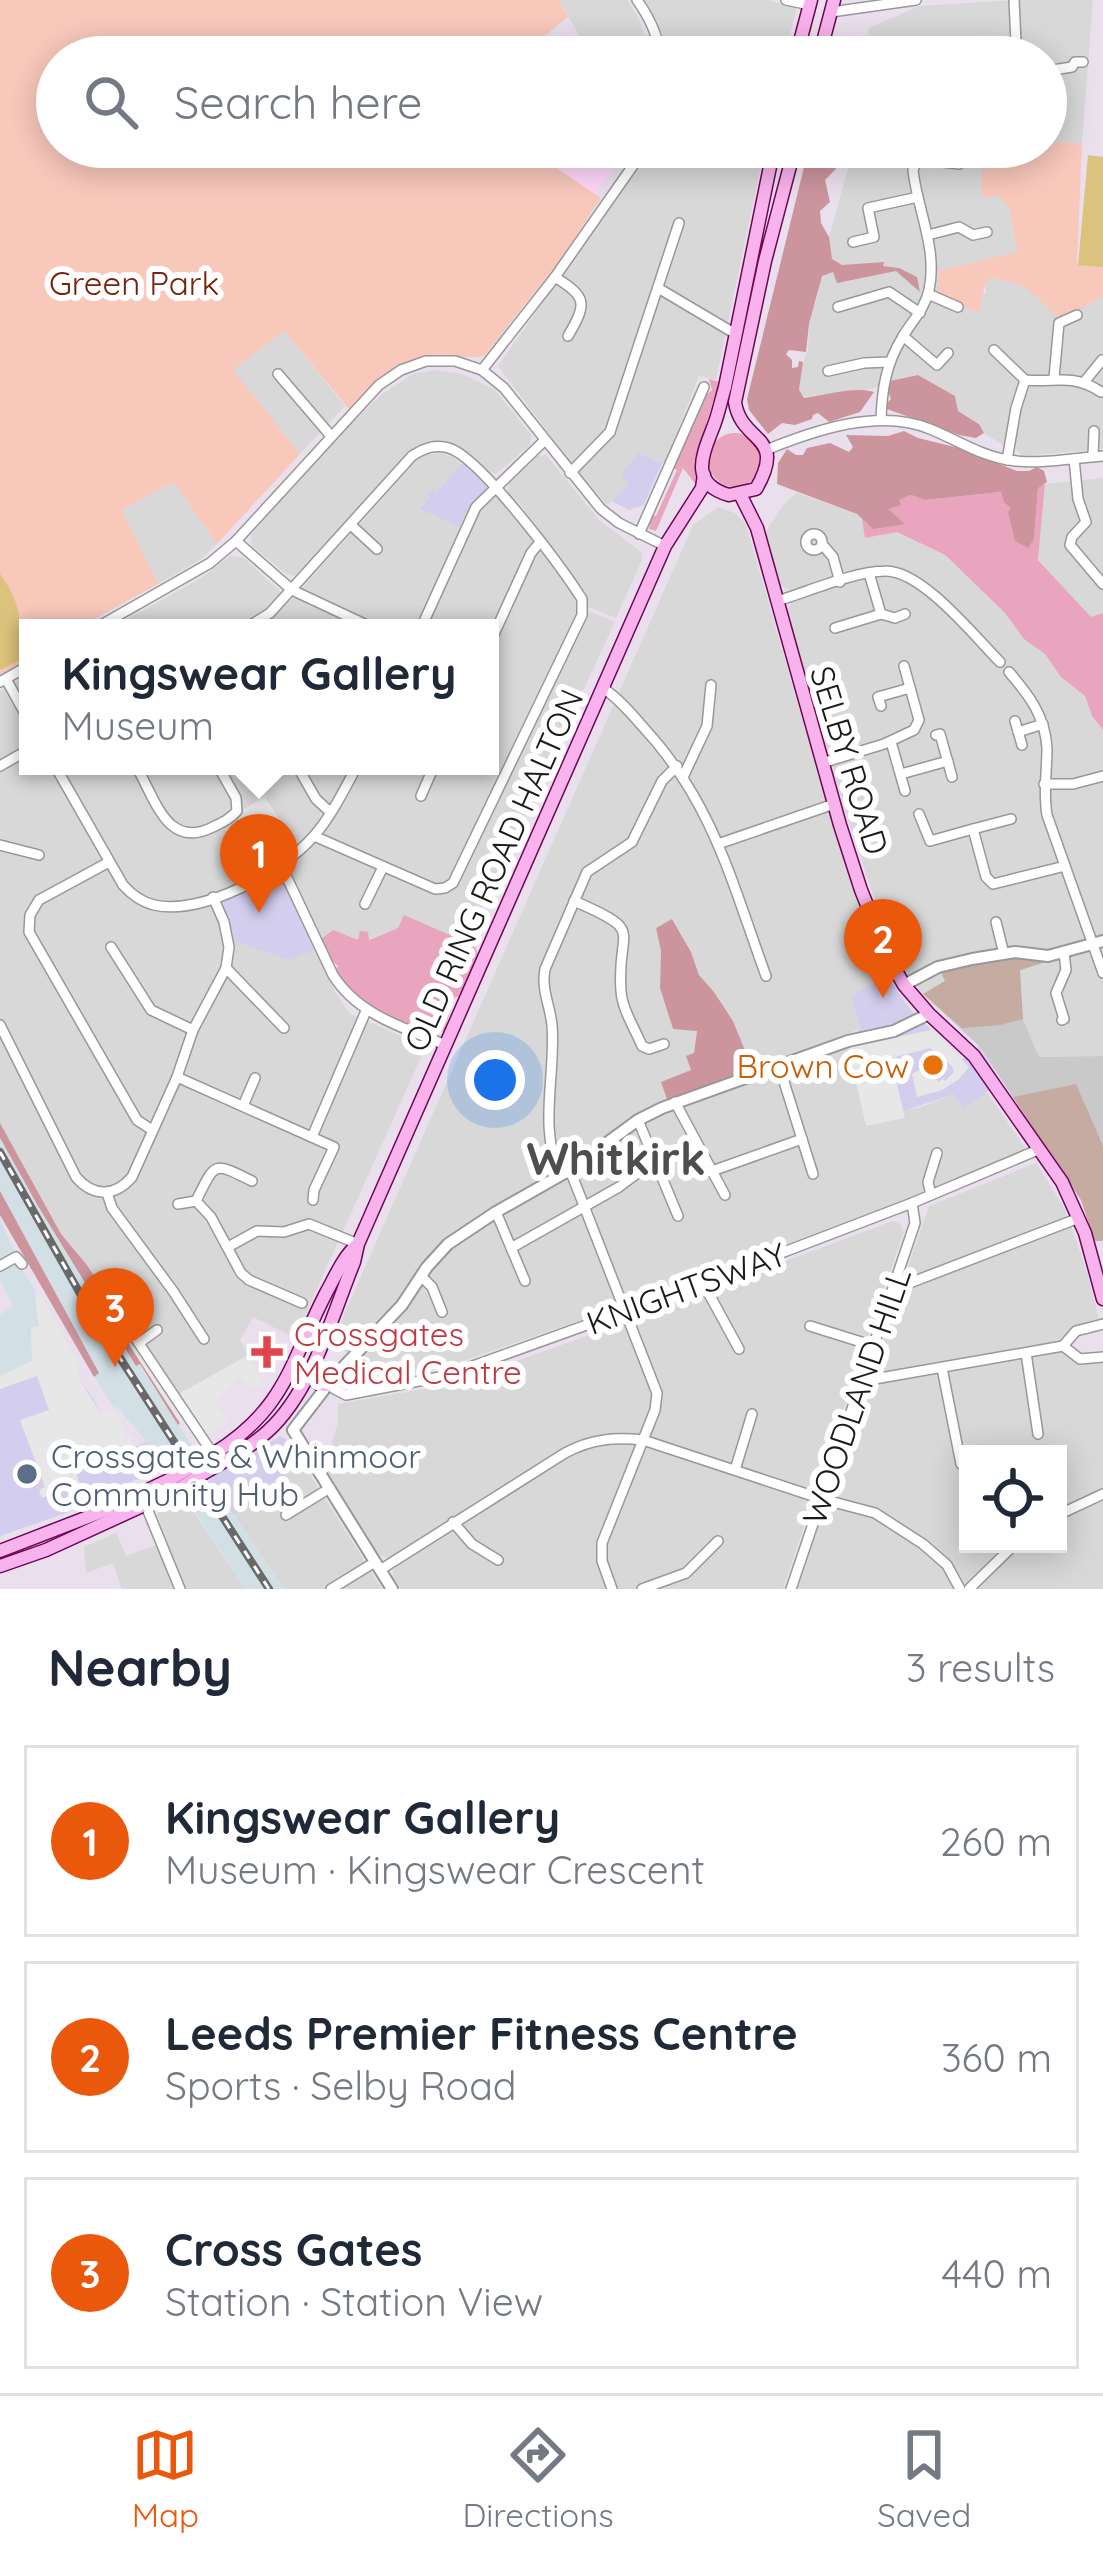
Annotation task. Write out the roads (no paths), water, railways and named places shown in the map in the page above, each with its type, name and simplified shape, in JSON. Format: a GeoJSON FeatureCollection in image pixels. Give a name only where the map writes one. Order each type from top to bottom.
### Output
{"type":"FeatureCollection","features":[{"type":"Feature","properties":{"kind":"main road"},"geometry":{"type":"LineString","coordinates":[[801,36],[810,3]]}},
{"type":"Feature","properties":{"kind":"main road"},"geometry":{"type":"LineString","coordinates":[[825,36],[833,6]]}},
{"type":"Feature","properties":{"kind":"main road"},"geometry":{"type":"LineString","coordinates":[[769,168],[724,387],[701,456],[704,475],[720,492],[740,494],[756,489],[768,461],[766,450],[740,421],[736,393],[789,168]]}},
{"type":"Feature","properties":{"kind":"main road"},"geometry":{"type":"LineString","coordinates":[[711,433],[748,429]]}},
{"type":"Feature","properties":{"kind":"main road","name":"OLD RING ROAD HALTON"},"geometry":{"type":"LineString","coordinates":[[302,1369],[354,1262],[665,546],[701,488],[704,475]]}},
{"type":"Feature","properties":{"kind":"main road","name":"SELBY ROAD"},"geometry":{"type":"LineString","coordinates":[[756,489],[757,528]]}},
{"type":"Feature","properties":{"kind":"main road","name":"OLD RING ROAD HALTON"},"geometry":{"type":"LineString","coordinates":[[682,519],[720,492]]}},
{"type":"Feature","properties":{"kind":"main road","name":"SELBY ROAD"},"geometry":{"type":"LineString","coordinates":[[740,494],[757,528],[834,804],[887,956],[929,1014],[974,1056],[1062,1182],[1091,1252],[1103,1299]]}},
{"type":"Feature","properties":{"kind":"main road"},"geometry":{"type":"LineString","coordinates":[[302,1369],[326,1385]]}},
{"type":"Feature","properties":{"kind":"main road"},"geometry":{"type":"LineString","coordinates":[[0,1566],[46,1550],[268,1431],[292,1404],[302,1369]]}},
{"type":"Feature","properties":{"kind":"main road"},"geometry":{"type":"LineString","coordinates":[[173,1485],[204,1473],[302,1369]]}},
{"type":"Feature","properties":{"kind":"main road"},"geometry":{"type":"LineString","coordinates":[[0,1551],[144,1500]]}},
{"type":"Feature","properties":{"kind":"street"},"geometry":{"type":"LineString","coordinates":[[637,0],[657,36]]}},
{"type":"Feature","properties":{"kind":"street"},"geometry":{"type":"LineString","coordinates":[[786,0],[810,3]]}},
{"type":"Feature","properties":{"kind":"street"},"geometry":{"type":"LineString","coordinates":[[833,6],[916,0]]}},
{"type":"Feature","properties":{"kind":"street"},"geometry":{"type":"LineString","coordinates":[[1014,0],[1016,36]]}},
{"type":"Feature","properties":{"kind":"street"},"geometry":{"type":"LineString","coordinates":[[1067,69],[1083,62]]}},
{"type":"Feature","properties":{"kind":"street"},"geometry":{"type":"LineString","coordinates":[[482,370],[631,168]]}},
{"type":"Feature","properties":{"kind":"street"},"geometry":{"type":"LineString","coordinates":[[881,419],[889,362],[920,314],[931,284],[928,235],[915,168]]}},
{"type":"Feature","properties":{"kind":"street"},"geometry":{"type":"LineString","coordinates":[[853,242],[874,237],[868,208],[918,197]]}},
{"type":"Feature","properties":{"kind":"street"},"geometry":{"type":"LineString","coordinates":[[570,473],[610,432],[679,223]]}},
{"type":"Feature","properties":{"kind":"street"},"geometry":{"type":"LineString","coordinates":[[928,235],[959,227],[973,235],[987,232]]}},
{"type":"Feature","properties":{"kind":"street"},"geometry":{"type":"LineString","coordinates":[[555,277],[582,299],[568,336]]}},
{"type":"Feature","properties":{"kind":"street"},"geometry":{"type":"LineString","coordinates":[[658,288],[734,333]]}},
{"type":"Feature","properties":{"kind":"street"},"geometry":{"type":"LineString","coordinates":[[838,307],[889,292],[920,314]]}},
{"type":"Feature","properties":{"kind":"street"},"geometry":{"type":"LineString","coordinates":[[928,294],[958,307]]}},
{"type":"Feature","properties":{"kind":"street"},"geometry":{"type":"LineString","coordinates":[[1054,378],[1059,322],[1077,315]]}},
{"type":"Feature","properties":{"kind":"street"},"geometry":{"type":"LineString","coordinates":[[903,336],[937,364],[948,352]]}},
{"type":"Feature","properties":{"kind":"street"},"geometry":{"type":"LineString","coordinates":[[994,350],[1025,380],[1085,382],[1101,392]]}},
{"type":"Feature","properties":{"kind":"street"},"geometry":{"type":"LineString","coordinates":[[112,619],[210,562],[236,541],[379,385],[409,367],[433,360],[482,370],[504,388],[601,509],[665,546]]}},
{"type":"Feature","properties":{"kind":"street"},"geometry":{"type":"LineString","coordinates":[[1085,382],[1102,360]]}},
{"type":"Feature","properties":{"kind":"street"},"geometry":{"type":"LineString","coordinates":[[828,371],[889,362]]}},
{"type":"Feature","properties":{"kind":"street"},"geometry":{"type":"LineString","coordinates":[[278,374],[331,436]]}},
{"type":"Feature","properties":{"kind":"street"},"geometry":{"type":"LineString","coordinates":[[1007,460],[1025,380]]}},
{"type":"Feature","properties":{"kind":"street"},"geometry":{"type":"LineString","coordinates":[[639,533],[704,387]]}},
{"type":"Feature","properties":{"kind":"street"},"geometry":{"type":"LineString","coordinates":[[766,450],[852,423],[881,419],[918,424],[1007,460],[1041,462],[1098,456],[1094,431]]}},
{"type":"Feature","properties":{"kind":"street"},"geometry":{"type":"LineString","coordinates":[[425,619],[476,507],[545,440]]}},
{"type":"Feature","properties":{"kind":"street"},"geometry":{"type":"LineString","coordinates":[[260,619],[412,456],[428,448],[446,447],[458,452],[517,509],[584,606],[453,883],[435,889],[314,836]]}},
{"type":"Feature","properties":{"kind":"street"},"geometry":{"type":"LineString","coordinates":[[1074,459],[1086,522]]}},
{"type":"Feature","properties":{"kind":"street"},"geometry":{"type":"LineString","coordinates":[[627,528],[651,508]]}},
{"type":"Feature","properties":{"kind":"street"},"geometry":{"type":"LineString","coordinates":[[1100,520],[1086,522],[1070,545],[1103,584]]}},
{"type":"Feature","properties":{"kind":"street"},"geometry":{"type":"LineString","coordinates":[[351,525],[376,549]]}},
{"type":"Feature","properties":{"kind":"street"},"geometry":{"type":"LineString","coordinates":[[236,541],[292,590],[355,619]]}},
{"type":"Feature","properties":{"kind":"street"},"geometry":{"type":"LineString","coordinates":[[499,623],[540,542]]}},
{"type":"Feature","properties":{"kind":"street"},"geometry":{"type":"LineString","coordinates":[[822,544],[833,557],[839,582]]}},
{"type":"Feature","properties":{"kind":"street"},"geometry":{"type":"LineString","coordinates":[[777,602],[869,573],[890,571],[912,578],[1000,662]]}},
{"type":"Feature","properties":{"kind":"street"},"geometry":{"type":"LineString","coordinates":[[869,573],[881,614]]}},
{"type":"Feature","properties":{"kind":"street"},"geometry":{"type":"LineString","coordinates":[[835,628],[881,614],[895,618],[905,614]]}},
{"type":"Feature","properties":{"kind":"street"},"geometry":{"type":"LineString","coordinates":[[822,763],[914,730],[918,723],[904,667]]}},
{"type":"Feature","properties":{"kind":"street"},"geometry":{"type":"LineString","coordinates":[[1009,672],[1030,695],[1043,724],[1047,815],[1098,943],[1103,973]]}},
{"type":"Feature","properties":{"kind":"street"},"geometry":{"type":"LineString","coordinates":[[612,1589],[602,1561],[602,1543],[655,1410],[657,1393],[585,1207],[551,1146],[552,1025],[543,980],[591,868],[635,838],[662,782],[680,771],[707,726],[711,685]]}},
{"type":"Feature","properties":{"kind":"street"},"geometry":{"type":"LineString","coordinates":[[603,688],[644,728],[701,805],[766,976]]}},
{"type":"Feature","properties":{"kind":"street"},"geometry":{"type":"LineString","coordinates":[[881,706],[878,697],[910,688]]}},
{"type":"Feature","properties":{"kind":"street"},"geometry":{"type":"LineString","coordinates":[[1022,745],[1016,726],[1043,724]]}},
{"type":"Feature","properties":{"kind":"street"},"geometry":{"type":"LineString","coordinates":[[937,735],[952,777]]}},
{"type":"Feature","properties":{"kind":"street"},"geometry":{"type":"LineString","coordinates":[[891,742],[905,790]]}},
{"type":"Feature","properties":{"kind":"street"},"geometry":{"type":"LineString","coordinates":[[901,774],[948,761]]}},
{"type":"Feature","properties":{"kind":"street"},"geometry":{"type":"LineString","coordinates":[[60,775],[123,886],[146,903],[163,906],[243,887],[281,865],[314,836],[352,775]]}},
{"type":"Feature","properties":{"kind":"street"},"geometry":{"type":"LineString","coordinates":[[141,775],[173,828],[196,835],[232,818],[238,807],[222,775]]}},
{"type":"Feature","properties":{"kind":"street"},"geometry":{"type":"LineString","coordinates":[[302,775],[330,812]]}},
{"type":"Feature","properties":{"kind":"street"},"geometry":{"type":"LineString","coordinates":[[421,796],[430,775]]}},
{"type":"Feature","properties":{"kind":"street"},"geometry":{"type":"LineString","coordinates":[[1044,784],[1073,784],[1103,776]]}},
{"type":"Feature","properties":{"kind":"street"},"geometry":{"type":"LineString","coordinates":[[718,844],[834,804]]}},
{"type":"Feature","properties":{"kind":"street"},"geometry":{"type":"LineString","coordinates":[[919,814],[930,841],[1011,819]]}},
{"type":"Feature","properties":{"kind":"street"},"geometry":{"type":"LineString","coordinates":[[973,830],[986,877],[993,884],[1065,866]]}},
{"type":"Feature","properties":{"kind":"street"},"geometry":{"type":"LineString","coordinates":[[0,845],[39,855]]}},
{"type":"Feature","properties":{"kind":"street"},"geometry":{"type":"LineString","coordinates":[[109,862],[39,900],[30,915],[29,932],[137,1120],[152,1130]]}},
{"type":"Feature","properties":{"kind":"street"},"geometry":{"type":"LineString","coordinates":[[281,865],[337,982],[366,1011],[446,1045]]}},
{"type":"Feature","properties":{"kind":"street"},"geometry":{"type":"LineString","coordinates":[[365,904],[383,867]]}},
{"type":"Feature","properties":{"kind":"street"},"geometry":{"type":"LineString","coordinates":[[0,1025],[76,1177],[89,1189],[107,1192],[124,1186],[177,1077],[193,1030],[226,968],[229,947],[213,897]]}},
{"type":"Feature","properties":{"kind":"street"},"geometry":{"type":"LineString","coordinates":[[574,901],[620,924],[625,939],[624,1004],[642,1046],[649,1049],[664,1044]]}},
{"type":"Feature","properties":{"kind":"street"},"geometry":{"type":"LineString","coordinates":[[996,922],[1004,954]]}},
{"type":"Feature","properties":{"kind":"street"},"geometry":{"type":"LineString","coordinates":[[904,985],[938,967],[1015,952],[1048,956],[1098,943]]}},
{"type":"Feature","properties":{"kind":"street"},"geometry":{"type":"LineString","coordinates":[[111,947],[151,1010],[193,1030]]}},
{"type":"Feature","properties":{"kind":"street"},"geometry":{"type":"LineString","coordinates":[[1062,1020],[1056,993],[1066,970],[1064,953]]}},
{"type":"Feature","properties":{"kind":"street"},"geometry":{"type":"LineString","coordinates":[[226,968],[284,1028]]}},
{"type":"Feature","properties":{"kind":"street"},"geometry":{"type":"LineString","coordinates":[[311,1137],[366,1011]]}},
{"type":"Feature","properties":{"kind":"street"},"geometry":{"type":"LineString","coordinates":[[293,1430],[326,1385],[402,1305],[448,1244],[496,1212],[565,1173],[638,1120],[675,1102],[848,1041],[910,1026],[929,1014]]}},
{"type":"Feature","properties":{"kind":"street"},"geometry":{"type":"LineString","coordinates":[[778,1066],[813,1174]]}},
{"type":"Feature","properties":{"kind":"street"},"geometry":{"type":"LineString","coordinates":[[177,1077],[334,1147],[313,1200]]}},
{"type":"Feature","properties":{"kind":"street"},"geometry":{"type":"LineString","coordinates":[[243,1106],[255,1078]]}},
{"type":"Feature","properties":{"kind":"street"},"geometry":{"type":"LineString","coordinates":[[675,1102],[725,1195]]}},
{"type":"Feature","properties":{"kind":"street"},"geometry":{"type":"LineString","coordinates":[[638,1120],[679,1216]]}},
{"type":"Feature","properties":{"kind":"street"},"geometry":{"type":"LineString","coordinates":[[712,1171],[802,1139]]}},
{"type":"Feature","properties":{"kind":"street","name":"KNIGHTSWAY"},"geometry":{"type":"LineString","coordinates":[[326,1385],[346,1395],[445,1376],[704,1283],[1040,1149]]}},
{"type":"Feature","properties":{"kind":"street"},"geometry":{"type":"LineString","coordinates":[[931,1195],[928,1182],[937,1153]]}},
{"type":"Feature","properties":{"kind":"street"},"geometry":{"type":"LineString","coordinates":[[511,1248],[656,1166]]}},
{"type":"Feature","properties":{"kind":"street"},"geometry":{"type":"LineString","coordinates":[[196,1201],[217,1167],[252,1181]]}},
{"type":"Feature","properties":{"kind":"street"},"geometry":{"type":"LineString","coordinates":[[107,1192],[112,1208],[204,1339]]}},
{"type":"Feature","properties":{"kind":"street"},"geometry":{"type":"LineString","coordinates":[[178,1204],[196,1201]]}},
{"type":"Feature","properties":{"kind":"street"},"geometry":{"type":"LineString","coordinates":[[196,1201],[208,1212],[241,1274],[302,1303]]}},
{"type":"Feature","properties":{"kind":"street","name":"WOODLAND HILL"},"geometry":{"type":"LineString","coordinates":[[791,1589],[915,1223],[912,1203]]}},
{"type":"Feature","properties":{"kind":"street"},"geometry":{"type":"LineString","coordinates":[[496,1212],[525,1281]]}},
{"type":"Feature","properties":{"kind":"street"},"geometry":{"type":"LineString","coordinates":[[893,1289],[1079,1218]]}},
{"type":"Feature","properties":{"kind":"street"},"geometry":{"type":"LineString","coordinates":[[228,1247],[262,1230],[284,1232],[309,1225],[358,1244]]}},
{"type":"Feature","properties":{"kind":"street"},"geometry":{"type":"LineString","coordinates":[[0,1266],[16,1257],[22,1264]]}},
{"type":"Feature","properties":{"kind":"street"},"geometry":{"type":"LineString","coordinates":[[421,1276],[432,1287],[442,1312]]}},
{"type":"Feature","properties":{"kind":"street"},"geometry":{"type":"LineString","coordinates":[[704,1283],[739,1348]]}},
{"type":"Feature","properties":{"kind":"street"},"geometry":{"type":"LineString","coordinates":[[137,1309],[125,1318],[216,1459]]}},
{"type":"Feature","properties":{"kind":"street"},"geometry":{"type":"LineString","coordinates":[[862,1381],[1063,1346],[1080,1329],[1103,1324]]}},
{"type":"Feature","properties":{"kind":"street"},"geometry":{"type":"LineString","coordinates":[[807,1327],[874,1346]]}},
{"type":"Feature","properties":{"kind":"street"},"geometry":{"type":"LineString","coordinates":[[139,1343],[158,1330]]}},
{"type":"Feature","properties":{"kind":"street"},"geometry":{"type":"LineString","coordinates":[[1063,1346],[1080,1359],[1103,1357]]}},
{"type":"Feature","properties":{"kind":"street"},"geometry":{"type":"LineString","coordinates":[[1026,1353],[1038,1434]]}},
{"type":"Feature","properties":{"kind":"street"},"geometry":{"type":"LineString","coordinates":[[942,1368],[959,1454]]}},
{"type":"Feature","properties":{"kind":"street"},"geometry":{"type":"LineString","coordinates":[[735,1470],[752,1414]]}},
{"type":"Feature","properties":{"kind":"street"},"geometry":{"type":"LineString","coordinates":[[268,1431],[293,1430]]}},
{"type":"Feature","properties":{"kind":"street"},"geometry":{"type":"LineString","coordinates":[[293,1430],[392,1589]]}},
{"type":"Feature","properties":{"kind":"street"},"geometry":{"type":"LineString","coordinates":[[331,1589],[378,1566],[573,1449],[605,1439],[643,1440],[875,1513],[923,1544],[964,1589],[1005,1553]]}},
{"type":"Feature","properties":{"kind":"street"},"geometry":{"type":"LineString","coordinates":[[286,1515],[330,1488]]}},
{"type":"Feature","properties":{"kind":"street"},"geometry":{"type":"LineString","coordinates":[[1067,1511],[1103,1494]]}},
{"type":"Feature","properties":{"kind":"street"},"geometry":{"type":"LineString","coordinates":[[144,1500],[180,1589]]}},
{"type":"Feature","properties":{"kind":"street"},"geometry":{"type":"LineString","coordinates":[[453,1522],[472,1544],[498,1560]]}},
{"type":"Feature","properties":{"kind":"street"},"geometry":{"type":"LineString","coordinates":[[642,1589],[686,1573],[718,1541]]}},
{"type":"Feature","properties":{"kind":"railway"},"geometry":{"type":"LineString","coordinates":[[0,1152],[91,1313],[269,1589]]}},
{"type":"Feature","properties":{"kind":"place","name":"Kingswear Gallery"},"geometry":{"type":"Point","coordinates":[259,913]}},
{"type":"Feature","properties":{"kind":"place","name":"Leeds Premier Fitness Centre"},"geometry":{"type":"Point","coordinates":[883,998]}},
{"type":"Feature","properties":{"kind":"place","name":"Brown Cow"},"geometry":{"type":"Point","coordinates":[933,1065]}},
{"type":"Feature","properties":{"kind":"place","name":"Crossgates Medical Centre"},"geometry":{"type":"Point","coordinates":[267,1352]}},
{"type":"Feature","properties":{"kind":"place","name":"Cross Gates"},"geometry":{"type":"Point","coordinates":[115,1367]}},
{"type":"Feature","properties":{"kind":"place","name":"Crossgates & Whinmoor Community Hub"},"geometry":{"type":"Point","coordinates":[27,1474]}},
{"type":"Feature","properties":{"kind":"district","name":"Whitkirk"},"geometry":{"type":"Point","coordinates":[616,1158]}},
{"type":"Feature","properties":{"kind":"park label","name":"Green Park"},"geometry":{"type":"Point","coordinates":[134,282]}}]}
